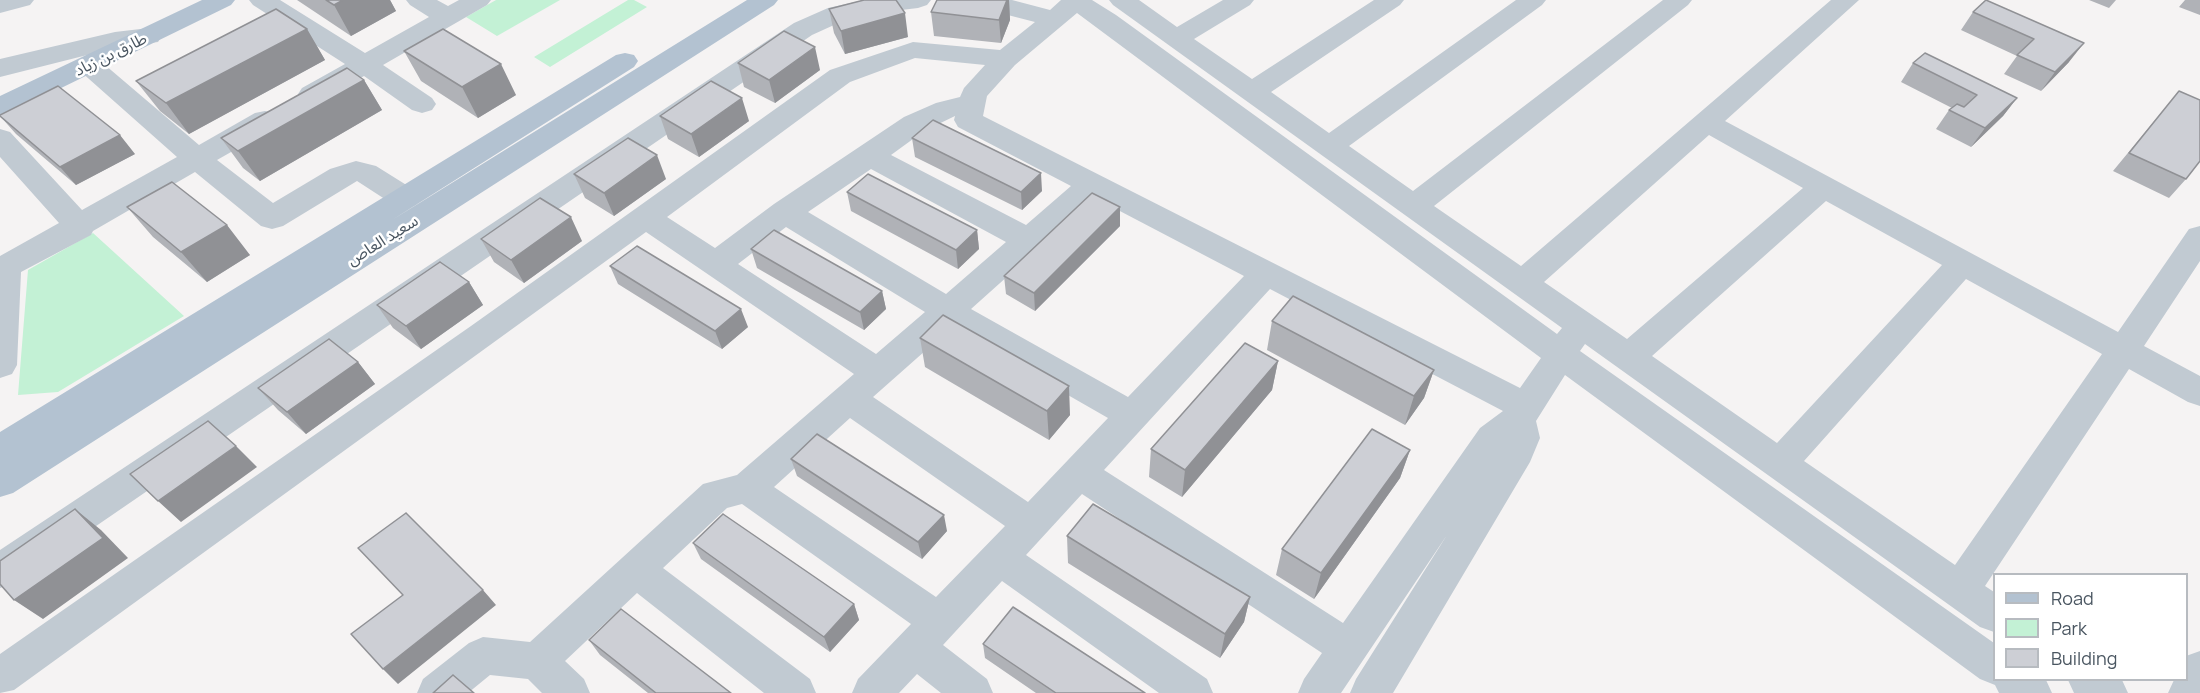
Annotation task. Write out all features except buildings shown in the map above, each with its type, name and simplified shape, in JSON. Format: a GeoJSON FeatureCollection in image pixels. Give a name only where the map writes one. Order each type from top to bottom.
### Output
{"type":"FeatureCollection","features":[{"type":"Feature","properties":{"kind":"main road","name":"طارق بن زياد"},"geometry":{"type":"LineString","coordinates":[[0,107],[222,0]]}},
{"type":"Feature","properties":{"kind":"main road"},"geometry":{"type":"LineString","coordinates":[[0,450],[723,0]]}},
{"type":"Feature","properties":{"kind":"main road","name":"سعيد العاص"},"geometry":{"type":"LineString","coordinates":[[0,482],[765,0]]}},
{"type":"Feature","properties":{"kind":"street"},"geometry":{"type":"LineString","coordinates":[[0,5],[21,0]]}},
{"type":"Feature","properties":{"kind":"street"},"geometry":{"type":"LineString","coordinates":[[262,0],[364,64],[422,104]]}},
{"type":"Feature","properties":{"kind":"street"},"geometry":{"type":"LineString","coordinates":[[419,0],[448,17]]}},
{"type":"Feature","properties":{"kind":"street"},"geometry":{"type":"LineString","coordinates":[[0,365],[3,269],[478,0]]}},
{"type":"Feature","properties":{"kind":"street"},"geometry":{"type":"LineString","coordinates":[[0,571],[803,29],[837,14],[876,5],[918,0]]}},
{"type":"Feature","properties":{"kind":"street"},"geometry":{"type":"LineString","coordinates":[[935,0],[1001,5],[1071,5],[1117,28],[1560,354],[1993,665]]}},
{"type":"Feature","properties":{"kind":"street"},"geometry":{"type":"LineString","coordinates":[[1177,38],[1241,0]]}},
{"type":"Feature","properties":{"kind":"street"},"geometry":{"type":"LineString","coordinates":[[1253,91],[1391,0]]}},
{"type":"Feature","properties":{"kind":"street"},"geometry":{"type":"LineString","coordinates":[[1330,146],[1533,0]]}},
{"type":"Feature","properties":{"kind":"street"},"geometry":{"type":"LineString","coordinates":[[1414,206],[1679,0]]}},
{"type":"Feature","properties":{"kind":"street"},"geometry":{"type":"LineString","coordinates":[[1126,1],[1628,358],[1993,613]]}},
{"type":"Feature","properties":{"kind":"street"},"geometry":{"type":"LineString","coordinates":[[1522,283],[1706,122],[1834,3]]}},
{"type":"Feature","properties":{"kind":"street"},"geometry":{"type":"LineString","coordinates":[[1071,5],[1006,59],[974,94],[968,120],[1266,273],[1522,414]]}},
{"type":"Feature","properties":{"kind":"street"},"geometry":{"type":"LineString","coordinates":[[0,68],[115,40],[149,36]]}},
{"type":"Feature","properties":{"kind":"street"},"geometry":{"type":"LineString","coordinates":[[0,677],[840,76],[913,50],[1006,59]]}},
{"type":"Feature","properties":{"kind":"street"},"geometry":{"type":"LineString","coordinates":[[89,65],[197,159],[272,218],[340,176],[356,171],[366,173],[405,198]]}},
{"type":"Feature","properties":{"kind":"street"},"geometry":{"type":"LineString","coordinates":[[716,264],[785,212],[870,156],[914,123],[946,109],[972,103]]}},
{"type":"Feature","properties":{"kind":"street"},"geometry":{"type":"LineString","coordinates":[[1706,122],[2200,392]]}},
{"type":"Feature","properties":{"kind":"street"},"geometry":{"type":"LineString","coordinates":[[0,139],[80,227]]}},
{"type":"Feature","properties":{"kind":"street"},"geometry":{"type":"LineString","coordinates":[[870,156],[1028,240]]}},
{"type":"Feature","properties":{"kind":"street"},"geometry":{"type":"LineString","coordinates":[[537,661],[716,495],[747,488],[1091,185]]}},
{"type":"Feature","properties":{"kind":"street"},"geometry":{"type":"LineString","coordinates":[[1628,358],[1825,186]]}},
{"type":"Feature","properties":{"kind":"street"},"geometry":{"type":"LineString","coordinates":[[785,212],[948,311],[1133,416]]}},
{"type":"Feature","properties":{"kind":"street"},"geometry":{"type":"LineString","coordinates":[[645,217],[879,373]]}},
{"type":"Feature","properties":{"kind":"street"},"geometry":{"type":"LineString","coordinates":[[1960,590],[2200,237]]}},
{"type":"Feature","properties":{"kind":"street"},"geometry":{"type":"LineString","coordinates":[[1780,464],[1963,262]]}},
{"type":"Feature","properties":{"kind":"street"},"geometry":{"type":"LineString","coordinates":[[872,693],[1266,273]]}},
{"type":"Feature","properties":{"kind":"street"},"geometry":{"type":"LineString","coordinates":[[1318,693],[1492,438],[1522,414],[1580,324]]}},
{"type":"Feature","properties":{"kind":"street"},"geometry":{"type":"LineString","coordinates":[[849,399],[1031,524]]}},
{"type":"Feature","properties":{"kind":"street"},"geometry":{"type":"LineString","coordinates":[[1370,693],[1518,452],[1522,438],[1522,414]]}},
{"type":"Feature","properties":{"kind":"street"},"geometry":{"type":"LineString","coordinates":[[1079,473],[1350,649]]}},
{"type":"Feature","properties":{"kind":"street"},"geometry":{"type":"LineString","coordinates":[[747,488],[928,635],[973,693]]}},
{"type":"Feature","properties":{"kind":"street"},"geometry":{"type":"LineString","coordinates":[[1000,558],[1193,693]]}},
{"type":"Feature","properties":{"kind":"street"},"geometry":{"type":"LineString","coordinates":[[635,569],[796,693]]}},
{"type":"Feature","properties":{"kind":"street"},"geometry":{"type":"LineString","coordinates":[[437,693],[483,656],[537,661],[570,693]]}},
{"type":"Feature","properties":{"kind":"street"},"geometry":{"type":"LineString","coordinates":[[2188,693],[2200,670]]}},
{"type":"Feature","properties":{"kind":"street"},"geometry":{"type":"LineString","coordinates":[[2014,681],[2031,693]]}},
{"type":"Feature","properties":{"kind":"street"},"geometry":{"type":"LineString","coordinates":[[2090,681],[2108,693]]}},
{"type":"Feature","properties":{"kind":"green space"},"geometry":{"type":"Polygon","coordinates":[[[496,0],[560,0],[497,36],[466,17],[496,0]]]}},
{"type":"Feature","properties":{"kind":"green space"},"geometry":{"type":"Polygon","coordinates":[[[628,0],[634,0],[647,7],[550,67],[534,57],[628,0]]]}},
{"type":"Feature","properties":{"kind":"green space"},"geometry":{"type":"Polygon","coordinates":[[[93,233],[184,316],[58,392],[18,395],[28,270],[93,233]]]}}]}
